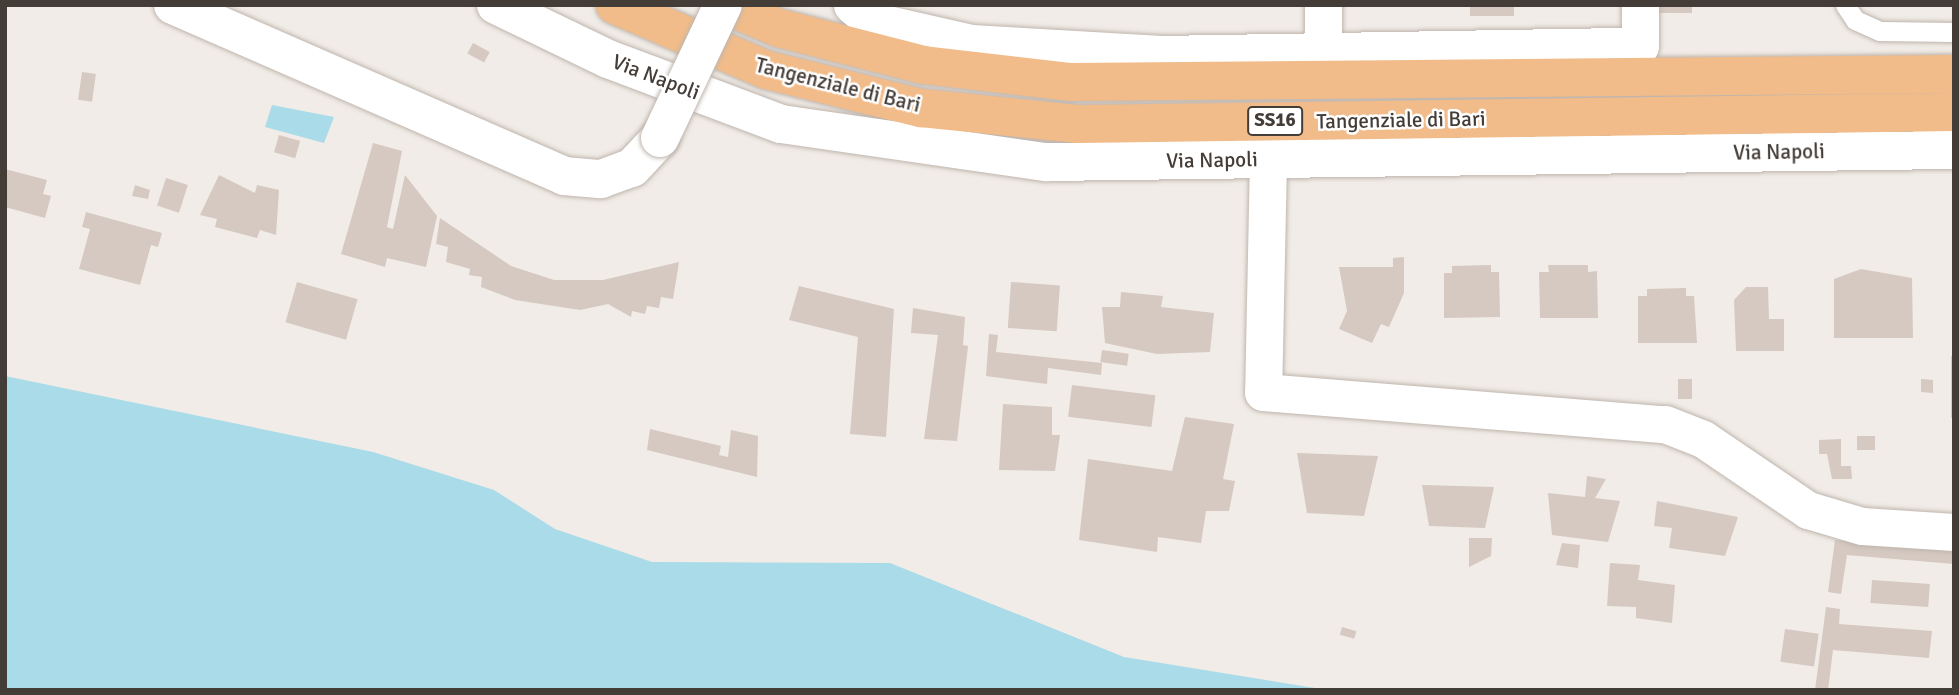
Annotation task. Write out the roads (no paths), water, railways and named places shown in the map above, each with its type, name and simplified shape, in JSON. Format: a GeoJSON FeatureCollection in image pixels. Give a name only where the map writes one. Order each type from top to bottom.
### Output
{"type":"FeatureCollection","features":[{"type":"Feature","properties":{"kind":"highway","name":"Tangenziale di Bari"},"geometry":{"type":"LineString","coordinates":[[615,5],[767,70],[921,107],[1079,124],[1954,111]]}},
{"type":"Feature","properties":{"kind":"highway","name":"Tangenziale di Bari"},"geometry":{"type":"LineString","coordinates":[[724,5],[779,27],[924,65],[1071,82],[1954,74]]}},
{"type":"Feature","properties":{"kind":"street"},"geometry":{"type":"LineString","coordinates":[[173,5],[564,176],[601,179],[632,168],[660,138],[724,5]]}},
{"type":"Feature","properties":{"kind":"street","name":"Via Napoli"},"geometry":{"type":"LineString","coordinates":[[496,5],[608,59],[780,124],[1046,162],[1954,150]]}},
{"type":"Feature","properties":{"kind":"street"},"geometry":{"type":"LineString","coordinates":[[852,5],[870,20],[971,43],[1161,54],[1640,46],[1640,5]]}},
{"type":"Feature","properties":{"kind":"street"},"geometry":{"type":"LineString","coordinates":[[1322,5],[1323,51]]}},
{"type":"Feature","properties":{"kind":"street"},"geometry":{"type":"LineString","coordinates":[[1268,159],[1263,392],[1665,424],[1703,439],[1808,510],[1862,526],[1954,532]]}},
{"type":"Feature","properties":{"kind":"lane"},"geometry":{"type":"LineString","coordinates":[[1845,5],[1855,20],[1880,31],[1954,32]]}},
{"type":"Feature","properties":{"kind":"water"},"geometry":{"type":"Polygon","coordinates":[[[272,105],[334,117],[324,143],[265,127],[272,105]]]}},
{"type":"Feature","properties":{"kind":"water"},"geometry":{"type":"Polygon","coordinates":[[[5,376],[373,452],[494,490],[555,529],[652,562],[890,563],[1124,657],[1327,690],[5,690],[5,376]]]}}]}
